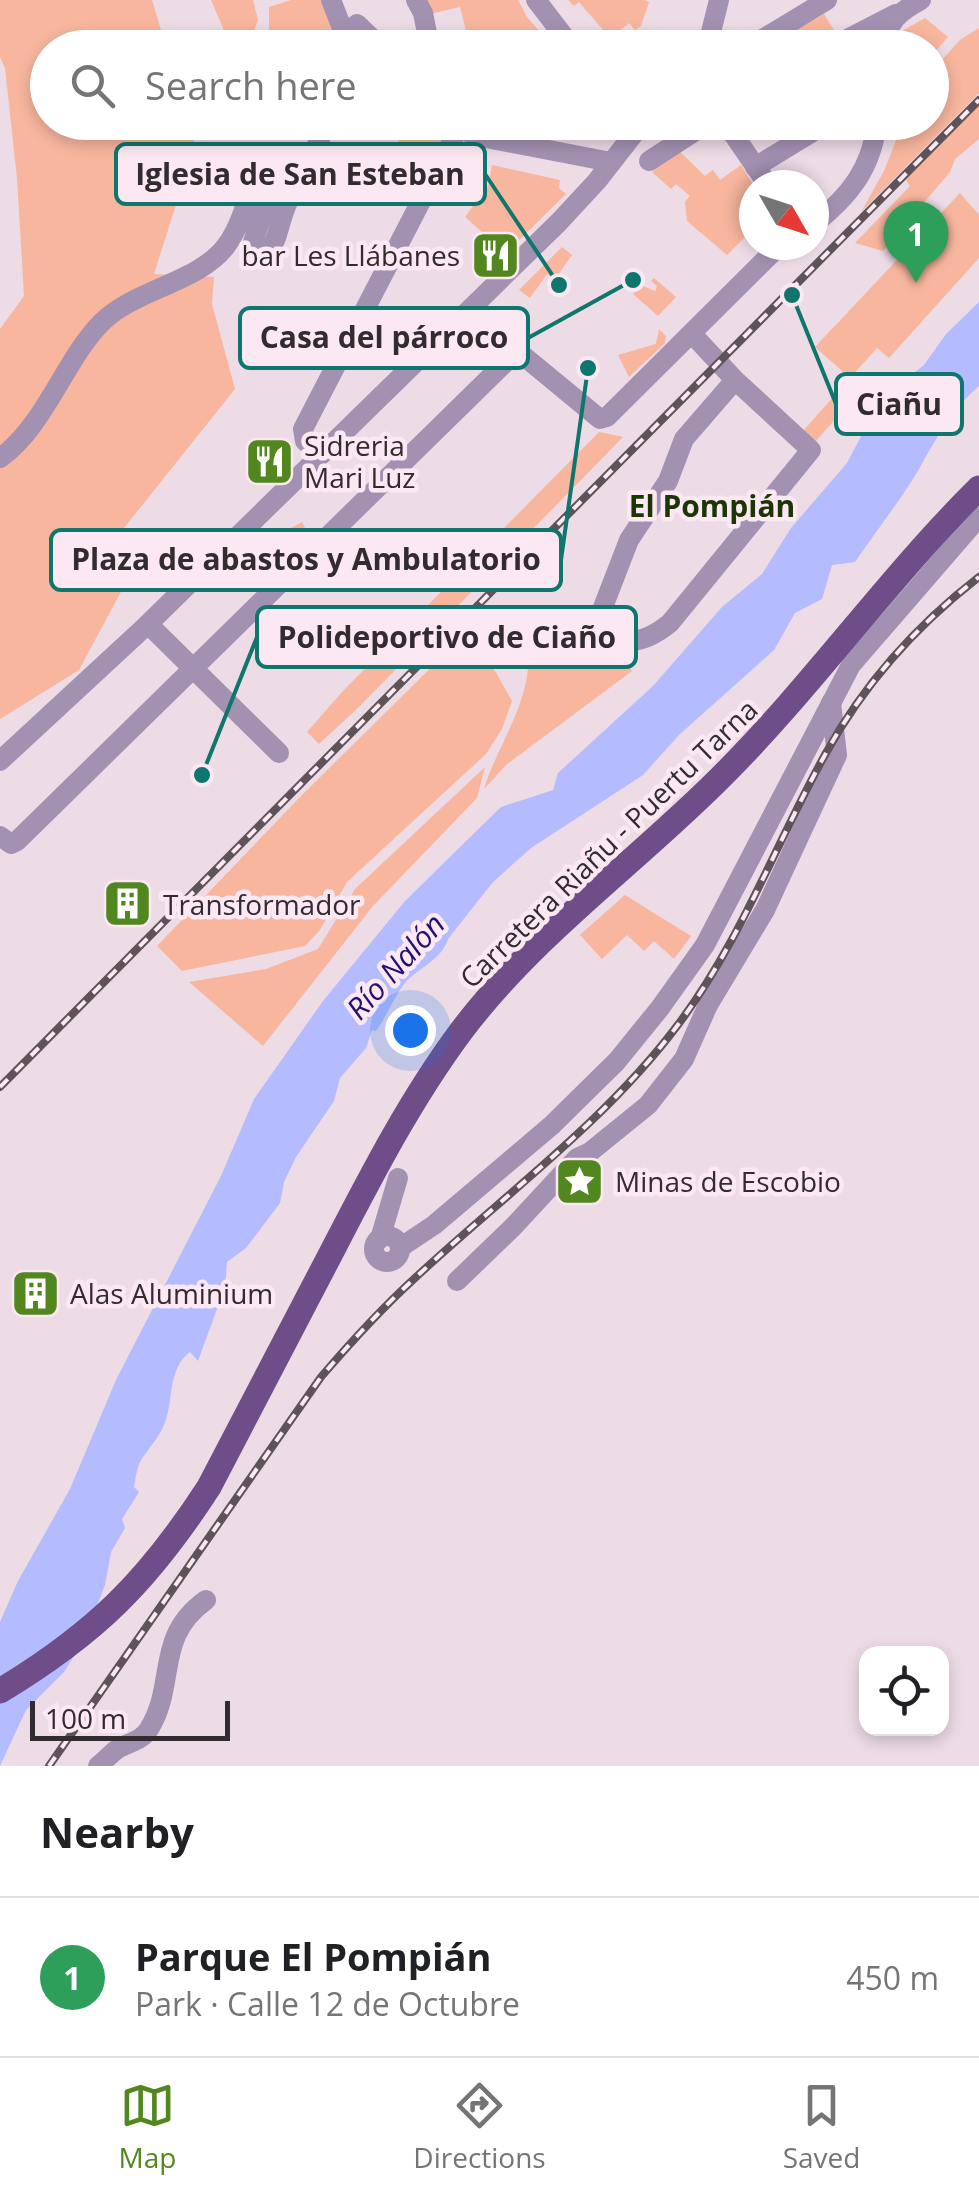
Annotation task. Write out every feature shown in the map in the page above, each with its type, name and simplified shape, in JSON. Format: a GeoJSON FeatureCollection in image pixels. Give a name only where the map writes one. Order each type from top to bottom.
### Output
{"type":"FeatureCollection","features":[{"type":"Feature","properties":{"kind":"main road","name":"Carretera Riañu - Puertu Tarna"},"geometry":{"type":"LineString","coordinates":[[0,1691],[88,1632],[157,1563],[209,1487],[372,1174],[413,1102],[463,1029],[568,917],[724,775],[979,488]]}},
{"type":"Feature","properties":{"kind":"street"},"geometry":{"type":"LineString","coordinates":[[331,0],[343,30]]}},
{"type":"Feature","properties":{"kind":"street"},"geometry":{"type":"LineString","coordinates":[[416,0],[426,30]]}},
{"type":"Feature","properties":{"kind":"street"},"geometry":{"type":"LineString","coordinates":[[712,30],[719,0]]}},
{"type":"Feature","properties":{"kind":"street"},"geometry":{"type":"LineString","coordinates":[[778,30],[827,0]]}},
{"type":"Feature","properties":{"kind":"street"},"geometry":{"type":"LineString","coordinates":[[865,30],[921,0]]}},
{"type":"Feature","properties":{"kind":"street"},"geometry":{"type":"LineString","coordinates":[[545,4],[562,30]]}},
{"type":"Feature","properties":{"kind":"street"},"geometry":{"type":"LineString","coordinates":[[888,30],[896,14]]}},
{"type":"Feature","properties":{"kind":"street"},"geometry":{"type":"LineString","coordinates":[[356,24],[362,30]]}},
{"type":"Feature","properties":{"kind":"street"},"geometry":{"type":"LineString","coordinates":[[0,458],[44,407],[99,326],[118,308],[189,273],[224,249],[260,166],[270,169],[272,175],[251,250],[256,256],[268,254],[286,206],[320,140]]}},
{"type":"Feature","properties":{"kind":"street"},"geometry":{"type":"LineString","coordinates":[[320,456],[302,430],[454,140]]}},
{"type":"Feature","properties":{"kind":"street"},"geometry":{"type":"LineString","coordinates":[[497,140],[611,162]]}},
{"type":"Feature","properties":{"kind":"street"},"geometry":{"type":"LineString","coordinates":[[0,762],[148,624],[578,204],[627,140]]}},
{"type":"Feature","properties":{"kind":"street"},"geometry":{"type":"LineString","coordinates":[[649,160],[680,140]]}},
{"type":"Feature","properties":{"kind":"street"},"geometry":{"type":"LineString","coordinates":[[737,140],[758,170]]}},
{"type":"Feature","properties":{"kind":"street"},"geometry":{"type":"LineString","coordinates":[[756,167],[800,140]]}},
{"type":"Feature","properties":{"kind":"street"},"geometry":{"type":"LineString","coordinates":[[829,212],[861,178],[875,140]]}},
{"type":"Feature","properties":{"kind":"street"},"geometry":{"type":"LineString","coordinates":[[469,311],[600,420],[765,260]]}},
{"type":"Feature","properties":{"kind":"street"},"geometry":{"type":"LineString","coordinates":[[692,335],[811,450],[670,623],[648,638],[622,640],[613,636],[600,615],[628,540],[668,481],[684,439],[735,380]]}},
{"type":"Feature","properties":{"kind":"street"},"geometry":{"type":"LineString","coordinates":[[0,836],[11,844],[17,841],[518,350]]}},
{"type":"Feature","properties":{"kind":"street"},"geometry":{"type":"LineString","coordinates":[[398,1178],[390,1236],[434,1226],[552,1125],[617,1061],[704,944],[851,665],[979,517]]}},
{"type":"Feature","properties":{"kind":"street"},"geometry":{"type":"LineString","coordinates":[[148,624],[279,753]]}},
{"type":"Feature","properties":{"kind":"street"},"geometry":{"type":"LineString","coordinates":[[457,1282],[577,1158],[648,1105],[684,1059],[708,1005],[765,910],[837,755],[830,703]]}},
{"type":"Feature","properties":{"kind":"street"},"geometry":{"type":"LineString","coordinates":[[98,1766],[150,1728],[160,1708],[167,1658],[175,1637],[186,1618],[206,1600]]}},
{"type":"Feature","properties":{"kind":"shaded area"},"geometry":{"type":"Polygon","coordinates":[[[0,0],[152,0],[161,30],[30,30],[30,140],[193,140],[154,274],[214,277],[212,304],[235,389],[120,533],[138,560],[79,670],[0,719],[0,329],[24,296],[17,178],[5,68],[0,57],[0,0]]]}},
{"type":"Feature","properties":{"kind":"shaded area"},"geometry":{"type":"Polygon","coordinates":[[[211,0],[253,0],[258,20],[254,30],[224,30],[211,0]]]}},
{"type":"Feature","properties":{"kind":"shaded area"},"geometry":{"type":"Polygon","coordinates":[[[291,0],[328,0],[339,30],[269,30],[269,7],[291,0]]]}},
{"type":"Feature","properties":{"kind":"shaded area"},"geometry":{"type":"Polygon","coordinates":[[[423,0],[518,0],[538,30],[466,30],[460,7],[430,14],[423,0]]]}},
{"type":"Feature","properties":{"kind":"shaded area"},"geometry":{"type":"Polygon","coordinates":[[[568,0],[649,2],[641,26],[635,30],[629,23],[620,30],[603,30],[579,2],[574,6],[568,0]]]}},
{"type":"Feature","properties":{"kind":"shaded area"},"geometry":{"type":"Polygon","coordinates":[[[824,14],[834,30],[795,30],[824,14]]]}},
{"type":"Feature","properties":{"kind":"shaded area"},"geometry":{"type":"Polygon","coordinates":[[[925,18],[940,30],[904,30],[925,18]]]}},
{"type":"Feature","properties":{"kind":"shaded area"},"geometry":{"type":"Polygon","coordinates":[[[979,28],[979,93],[949,123],[949,52],[979,28]]]}},
{"type":"Feature","properties":{"kind":"shaded area"},"geometry":{"type":"Polygon","coordinates":[[[979,103],[979,139],[955,159],[950,172],[883,251],[855,243],[910,186],[905,179],[943,140],[949,140],[949,134],[979,103]]]}},
{"type":"Feature","properties":{"kind":"shaded area"},"geometry":{"type":"Polygon","coordinates":[[[399,140],[445,140],[425,179],[391,163],[399,140]]]}},
{"type":"Feature","properties":{"kind":"shaded area"},"geometry":{"type":"Polygon","coordinates":[[[896,140],[932,140],[861,212],[896,140]]]}},
{"type":"Feature","properties":{"kind":"shaded area"},"geometry":{"type":"Polygon","coordinates":[[[677,149],[705,176],[713,170],[720,180],[741,165],[744,170],[739,170],[739,243],[727,255],[687,221],[685,202],[690,196],[676,184],[671,189],[652,172],[677,149]]]}},
{"type":"Feature","properties":{"kind":"shaded area"},"geometry":{"type":"Polygon","coordinates":[[[492,165],[560,180],[559,188],[566,194],[506,253],[465,217],[478,199],[475,195],[488,187],[492,165]]]}},
{"type":"Feature","properties":{"kind":"shaded area"},"geometry":{"type":"Polygon","coordinates":[[[960,193],[979,215],[979,258],[889,358],[877,348],[851,377],[863,388],[815,442],[803,431],[850,378],[815,347],[960,193]]]}},
{"type":"Feature","properties":{"kind":"shaded area"},"geometry":{"type":"Polygon","coordinates":[[[562,247],[572,255],[555,279],[547,274],[530,298],[519,290],[562,247]]]}},
{"type":"Feature","properties":{"kind":"shaded area"},"geometry":{"type":"Polygon","coordinates":[[[654,278],[676,297],[658,316],[633,294],[641,285],[655,291],[657,286],[651,281],[654,278]]]}},
{"type":"Feature","properties":{"kind":"shaded area"},"geometry":{"type":"Polygon","coordinates":[[[659,329],[666,336],[665,343],[629,377],[618,355],[656,344],[659,329]]]}},
{"type":"Feature","properties":{"kind":"shaded area"},"geometry":{"type":"Polygon","coordinates":[[[599,432],[623,437],[319,744],[307,732],[342,692],[599,432]]]}},
{"type":"Feature","properties":{"kind":"shaded area"},"geometry":{"type":"Polygon","coordinates":[[[302,522],[308,534],[297,540],[299,546],[269,568],[257,546],[302,522]]]}},
{"type":"Feature","properties":{"kind":"shaded area"},"geometry":{"type":"Polygon","coordinates":[[[471,628],[512,701],[502,729],[486,754],[347,882],[320,930],[305,946],[182,971],[157,946],[471,628]]]}},
{"type":"Feature","properties":{"kind":"shaded area"},"geometry":{"type":"Polygon","coordinates":[[[609,644],[632,671],[506,765],[484,789],[521,701],[528,669],[609,644]]]}},
{"type":"Feature","properties":{"kind":"shaded area"},"geometry":{"type":"Polygon","coordinates":[[[485,767],[477,798],[373,906],[263,1046],[189,982],[266,969],[318,949],[355,889],[485,767]]]}},
{"type":"Feature","properties":{"kind":"shaded area"},"geometry":{"type":"Polygon","coordinates":[[[625,895],[691,936],[674,959],[654,941],[644,951],[627,935],[602,959],[580,935],[625,895]]]}},
{"type":"Feature","properties":{"kind":"water","name":"Río Nalón"},"geometry":{"type":"Polygon","coordinates":[[[979,302],[979,386],[945,424],[912,481],[855,562],[832,565],[822,599],[795,613],[774,650],[679,735],[643,775],[531,848],[493,882],[440,953],[405,983],[376,1031],[372,1030],[366,1048],[340,1078],[334,1101],[296,1157],[284,1182],[280,1203],[246,1248],[227,1262],[225,1287],[198,1361],[190,1352],[178,1366],[165,1422],[139,1463],[134,1487],[139,1492],[122,1519],[125,1528],[111,1552],[105,1585],[83,1642],[64,1672],[26,1710],[0,1766],[0,1622],[18,1581],[70,1489],[116,1380],[221,1176],[254,1099],[323,1001],[405,901],[501,807],[553,790],[558,773],[653,686],[722,607],[762,574],[791,528],[847,463],[867,425],[901,383],[924,365],[946,334],[979,302]]]}},
{"type":"Feature","properties":{"kind":"railway"},"geometry":{"type":"LineString","coordinates":[[949,130],[979,100]]}},
{"type":"Feature","properties":{"kind":"railway"},"geometry":{"type":"LineString","coordinates":[[0,1087],[939,140]]}},
{"type":"Feature","properties":{"kind":"railway"},"geometry":{"type":"LineString","coordinates":[[49,1766],[321,1377],[402,1290],[618,1095],[677,1026],[739,927],[808,787],[857,703],[913,636],[979,577]]}},
{"type":"Feature","properties":{"kind":"place","name":"bar Les Llábanes"},"geometry":{"type":"Point","coordinates":[495,255]}},
{"type":"Feature","properties":{"kind":"place","name":"Casa del párroco"},"geometry":{"type":"Point","coordinates":[633,280]}},
{"type":"Feature","properties":{"kind":"place","name":"Parque El Pompián"},"geometry":{"type":"Point","coordinates":[916,283]}},
{"type":"Feature","properties":{"kind":"place","name":"Iglesia de San Esteban"},"geometry":{"type":"Point","coordinates":[559,285]}},
{"type":"Feature","properties":{"kind":"place","name":"Ciañu"},"geometry":{"type":"Point","coordinates":[792,295]}},
{"type":"Feature","properties":{"kind":"place","name":"Plaza de abastos y Ambulatorio"},"geometry":{"type":"Point","coordinates":[588,368]}},
{"type":"Feature","properties":{"kind":"place","name":"Sidreria Mari Luz"},"geometry":{"type":"Point","coordinates":[269,461]}},
{"type":"Feature","properties":{"kind":"place","name":"Polideportivo de Ciaño"},"geometry":{"type":"Point","coordinates":[202,775]}},
{"type":"Feature","properties":{"kind":"place","name":"Transformador"},"geometry":{"type":"Point","coordinates":[128,904]}},
{"type":"Feature","properties":{"kind":"place","name":"Minas de Escobio"},"geometry":{"type":"Point","coordinates":[580,1181]}},
{"type":"Feature","properties":{"kind":"place","name":"Alas Aluminium"},"geometry":{"type":"Point","coordinates":[35,1293]}},
{"type":"Feature","properties":{"kind":"district","name":"El Pompián"},"geometry":{"type":"Point","coordinates":[712,505]}}]}
